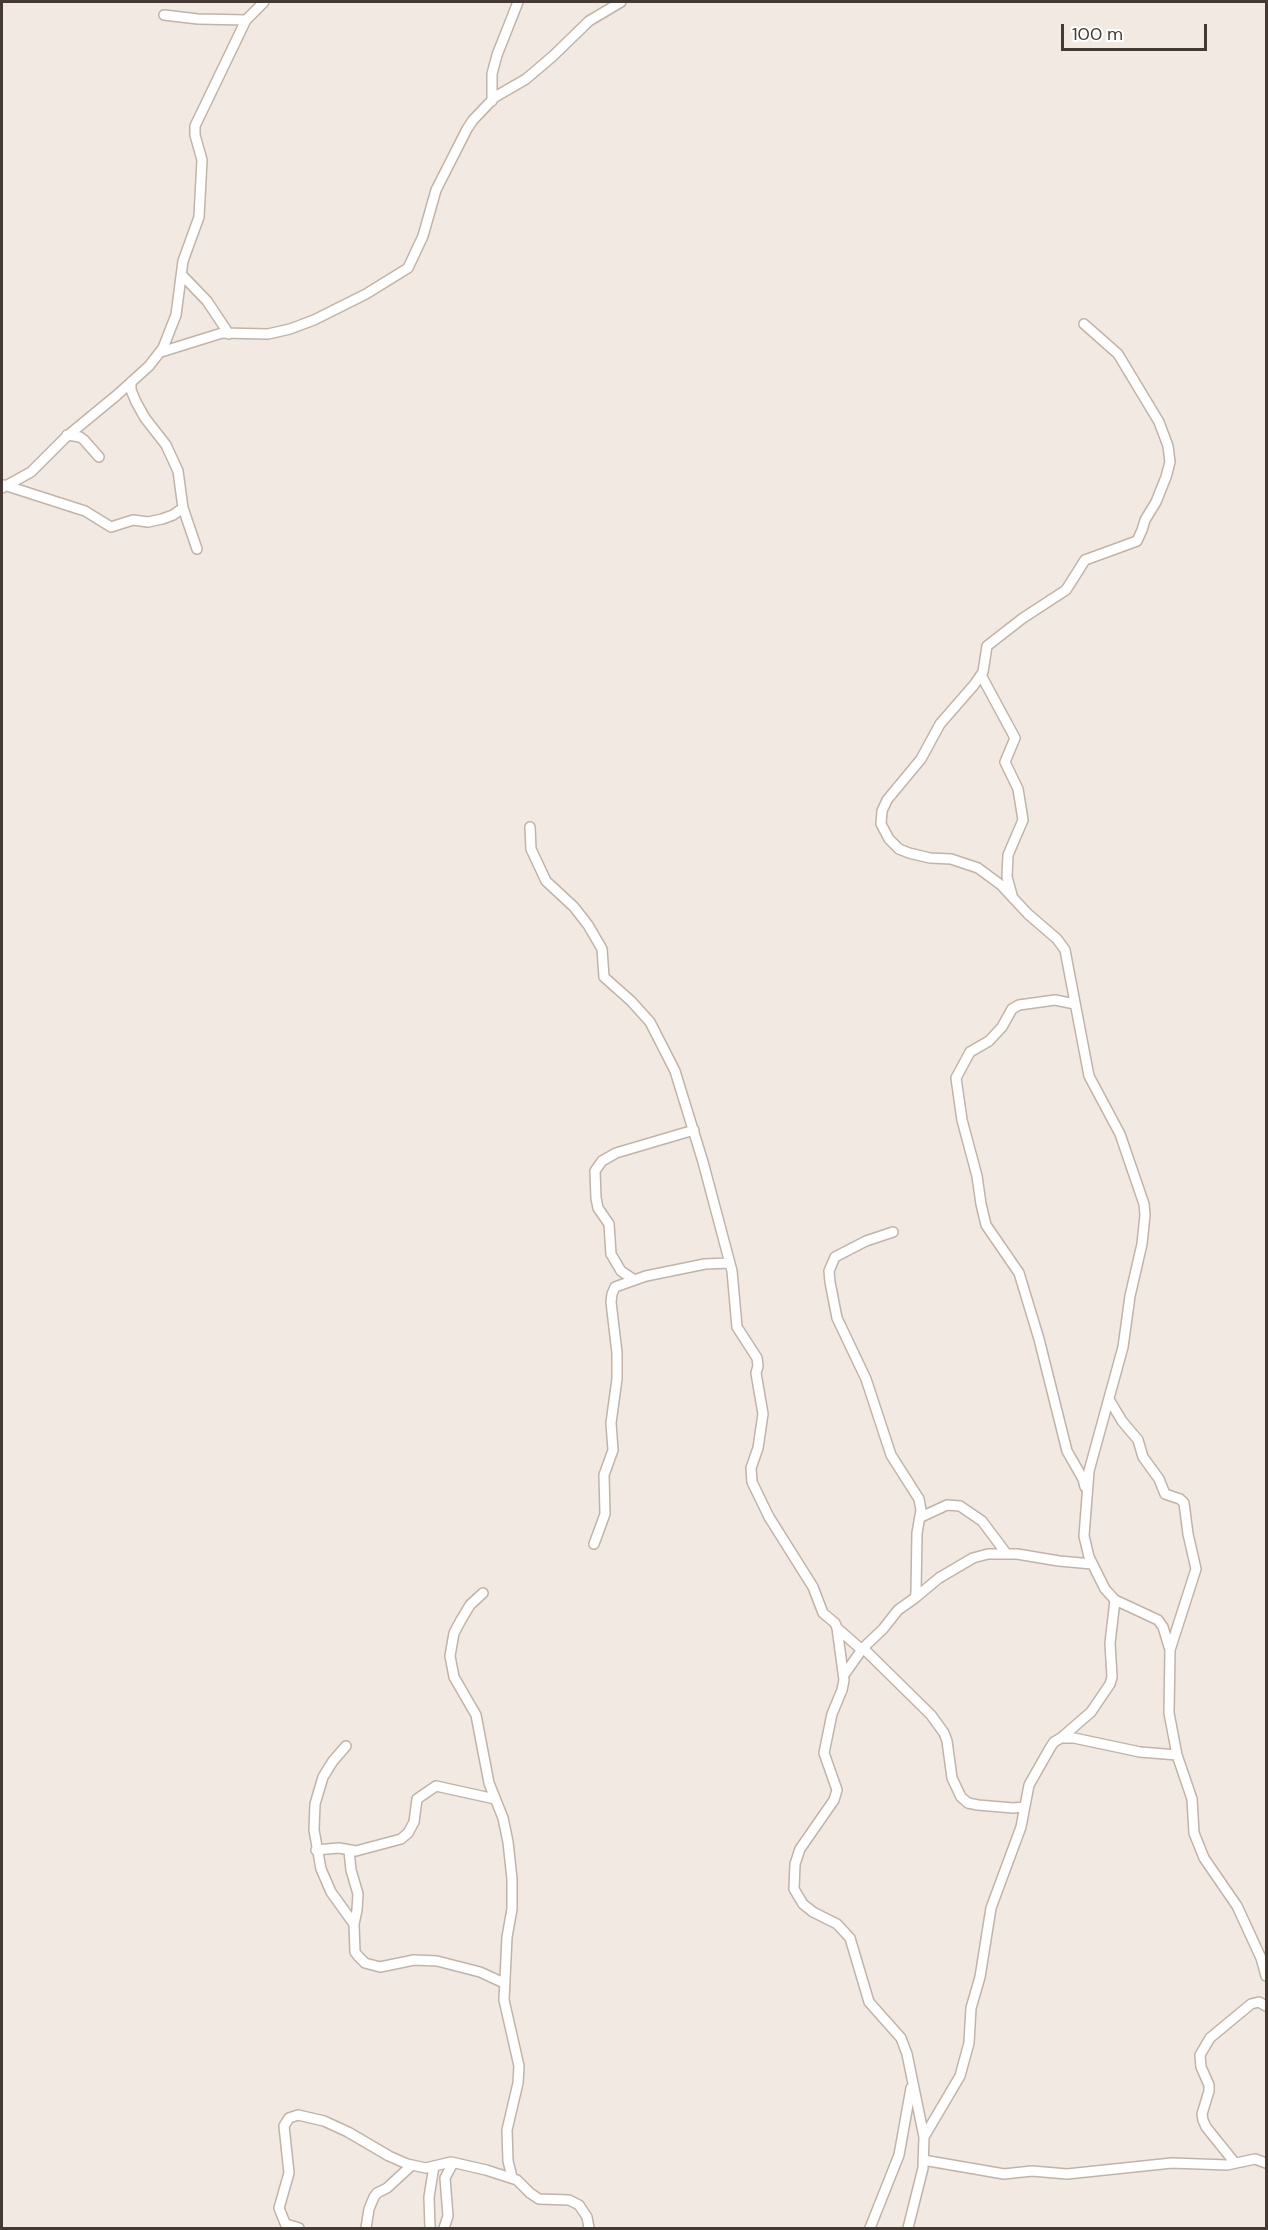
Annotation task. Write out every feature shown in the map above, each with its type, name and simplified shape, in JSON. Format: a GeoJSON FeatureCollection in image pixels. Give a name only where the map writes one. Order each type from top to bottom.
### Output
{"type":"FeatureCollection","features":[{"type":"Feature","properties":{"kind":"street"},"geometry":{"type":"LineString","coordinates":[[3,486],[31,472],[67,435],[131,382],[160,352],[176,315],[183,261],[199,217],[202,160],[195,135],[195,126],[246,20],[264,2]]}},
{"type":"Feature","properties":{"kind":"street"},"geometry":{"type":"LineString","coordinates":[[492,101],[492,74],[518,2]]}},
{"type":"Feature","properties":{"kind":"street"},"geometry":{"type":"LineString","coordinates":[[160,352],[222,333],[268,334],[290,329],[314,320],[366,294],[408,268],[423,236],[436,190],[467,129],[492,101],[526,79],[589,21],[621,2]]}},
{"type":"Feature","properties":{"kind":"street"},"geometry":{"type":"LineString","coordinates":[[164,15],[198,19],[246,20]]}},
{"type":"Feature","properties":{"kind":"street"},"geometry":{"type":"LineString","coordinates":[[182,275],[207,301],[229,334]]}},
{"type":"Feature","properties":{"kind":"street"},"geometry":{"type":"LineString","coordinates":[[1084,324],[1118,354],[1159,422],[1168,446],[1170,462],[1156,502],[1145,520],[1137,541],[1085,560],[1066,590],[990,643],[986,650],[985,668],[981,675],[940,724],[921,759],[887,800],[882,811],[882,824],[889,839],[899,849],[909,854],[951,859],[978,868],[1001,885],[1063,946],[1089,1076],[1120,1134],[1144,1204],[1140,1257],[1130,1296],[1123,1347],[1110,1401],[1094,1450],[1083,1528],[1092,1564],[1105,1589],[1115,1600],[1158,1620],[1163,1627],[1170,1650],[1169,1713],[1177,1755],[1192,1799],[1194,1833],[1204,1858],[1237,1906],[1256,1945],[1266,1976]]}},
{"type":"Feature","properties":{"kind":"street"},"geometry":{"type":"LineString","coordinates":[[131,382],[131,390],[136,402],[166,445],[178,471],[183,508],[197,549]]}},
{"type":"Feature","properties":{"kind":"street"},"geometry":{"type":"LineString","coordinates":[[67,435],[80,437],[99,457]]}},
{"type":"Feature","properties":{"kind":"street"},"geometry":{"type":"LineString","coordinates":[[3,486],[85,511],[111,526],[132,520],[148,522],[162,519],[183,508]]}},
{"type":"Feature","properties":{"kind":"street"},"geometry":{"type":"LineString","coordinates":[[981,675],[1015,738],[1005,762],[1018,789],[1023,812],[1023,820],[1006,864],[1012,898]]}},
{"type":"Feature","properties":{"kind":"street"},"geometry":{"type":"LineString","coordinates":[[530,827],[531,849],[546,881],[574,908],[598,941],[602,949],[604,977],[639,1009],[658,1035],[675,1071],[694,1130],[734,1281],[735,1322],[757,1358],[756,1373],[763,1414],[758,1448],[751,1468],[752,1482],[769,1517],[813,1587],[823,1613],[835,1623],[837,1628],[844,1675],[842,1690],[832,1714],[824,1753],[837,1790],[834,1800],[800,1849],[795,1864],[794,1889],[803,1904],[813,1912],[837,1924],[850,1938],[869,2002],[901,2038],[907,2054],[924,2137],[924,2160],[908,2229]]}},
{"type":"Feature","properties":{"kind":"street"},"geometry":{"type":"LineString","coordinates":[[1075,1004],[1055,1000],[1019,1005],[1012,1009],[1002,1027],[989,1041],[970,1052],[956,1078],[962,1120],[977,1176],[986,1225],[1019,1273],[1039,1339],[1067,1451],[1083,1479],[1087,1494]]}},
{"type":"Feature","properties":{"kind":"street"},"geometry":{"type":"LineString","coordinates":[[633,1279],[621,1271],[611,1254],[609,1224],[598,1208],[596,1198],[595,1171],[602,1161],[616,1153],[694,1130]]}},
{"type":"Feature","properties":{"kind":"street"},"geometry":{"type":"LineString","coordinates":[[893,1232],[866,1241],[835,1257],[829,1271],[837,1318],[866,1379],[891,1455],[919,1499],[921,1517],[917,1533],[915,1598]]}},
{"type":"Feature","properties":{"kind":"street"},"geometry":{"type":"LineString","coordinates":[[594,1544],[605,1514],[604,1475],[614,1450],[611,1423],[617,1379],[617,1353],[610,1302],[615,1287],[633,1279],[705,1264],[729,1263]]}},
{"type":"Feature","properties":{"kind":"street"},"geometry":{"type":"LineString","coordinates":[[1110,1401],[1122,1421],[1138,1440],[1143,1457],[1159,1479],[1163,1491],[1167,1495],[1180,1499],[1185,1508],[1196,1575],[1170,1650]]}},
{"type":"Feature","properties":{"kind":"street"},"geometry":{"type":"LineString","coordinates":[[921,1517],[947,1505],[960,1506],[982,1521],[1006,1553]]}},
{"type":"Feature","properties":{"kind":"street"},"geometry":{"type":"LineString","coordinates":[[844,1675],[862,1649],[883,1629],[898,1610],[930,1584],[973,1558],[1006,1553],[1059,1562],[1092,1564]]}},
{"type":"Feature","properties":{"kind":"street"},"geometry":{"type":"LineString","coordinates":[[483,1593],[470,1605],[454,1633],[450,1656],[457,1683],[476,1715],[485,1770],[506,1829],[512,1880],[512,1909],[504,1983],[507,2015],[519,2066],[518,2083],[507,2130],[508,2161],[512,2177]]}},
{"type":"Feature","properties":{"kind":"street"},"geometry":{"type":"LineString","coordinates":[[924,2137],[960,2076],[969,2043],[971,2008],[980,1977],[991,1908],[1021,1827],[1024,1807],[1034,1775],[1054,1742],[1091,1712],[1110,1684],[1112,1677],[1110,1643],[1115,1600]]}},
{"type":"Feature","properties":{"kind":"street"},"geometry":{"type":"LineString","coordinates":[[837,1628],[931,1715],[947,1741],[952,1778],[961,1797],[968,1803],[978,1805],[1024,1807]]}},
{"type":"Feature","properties":{"kind":"street"},"geometry":{"type":"LineString","coordinates":[[1061,1738],[1089,1740],[1140,1752],[1177,1755]]}},
{"type":"Feature","properties":{"kind":"street"},"geometry":{"type":"LineString","coordinates":[[346,1746],[323,1777],[315,1804],[314,1830],[321,1869],[331,1892],[354,1924]]}},
{"type":"Feature","properties":{"kind":"street"},"geometry":{"type":"LineString","coordinates":[[316,1850],[339,1848],[349,1851],[389,1843],[405,1836],[414,1822],[417,1799],[436,1786],[495,1799]]}},
{"type":"Feature","properties":{"kind":"street"},"geometry":{"type":"LineString","coordinates":[[349,1851],[351,1870],[358,1894],[354,1924],[355,1952],[365,1963],[380,1967],[414,1960],[437,1961],[480,1972],[504,1983]]}},
{"type":"Feature","properties":{"kind":"street"},"geometry":{"type":"LineString","coordinates":[[1235,2163],[1203,2120],[1202,2114],[1209,2085],[1201,2067],[1200,2055],[1210,2038],[1251,2004],[1258,2002],[1266,2006]]}},
{"type":"Feature","properties":{"kind":"street"},"geometry":{"type":"LineString","coordinates":[[870,2229],[899,2155],[912,2080]]}},
{"type":"Feature","properties":{"kind":"street"},"geometry":{"type":"LineString","coordinates":[[299,2229],[286,2226],[280,2212],[279,2202],[288,2183],[289,2173],[284,2126],[289,2118],[302,2115],[324,2121],[348,2132],[389,2156],[411,2165],[419,2167],[453,2163],[512,2177],[539,2199],[576,2202],[588,2217],[589,2229]]}},
{"type":"Feature","properties":{"kind":"street"},"geometry":{"type":"LineString","coordinates":[[924,2160],[1004,2174],[1032,2171],[1067,2174],[1142,2164],[1178,2162],[1227,2165],[1255,2159],[1266,2163]]}},
{"type":"Feature","properties":{"kind":"street"},"geometry":{"type":"LineString","coordinates":[[444,2229],[448,2216],[445,2178],[453,2163]]}},
{"type":"Feature","properties":{"kind":"street"},"geometry":{"type":"LineString","coordinates":[[366,2229],[369,2209],[374,2197],[411,2165]]}},
{"type":"Feature","properties":{"kind":"street"},"geometry":{"type":"LineString","coordinates":[[430,2229],[429,2198],[434,2166]]}}]}
